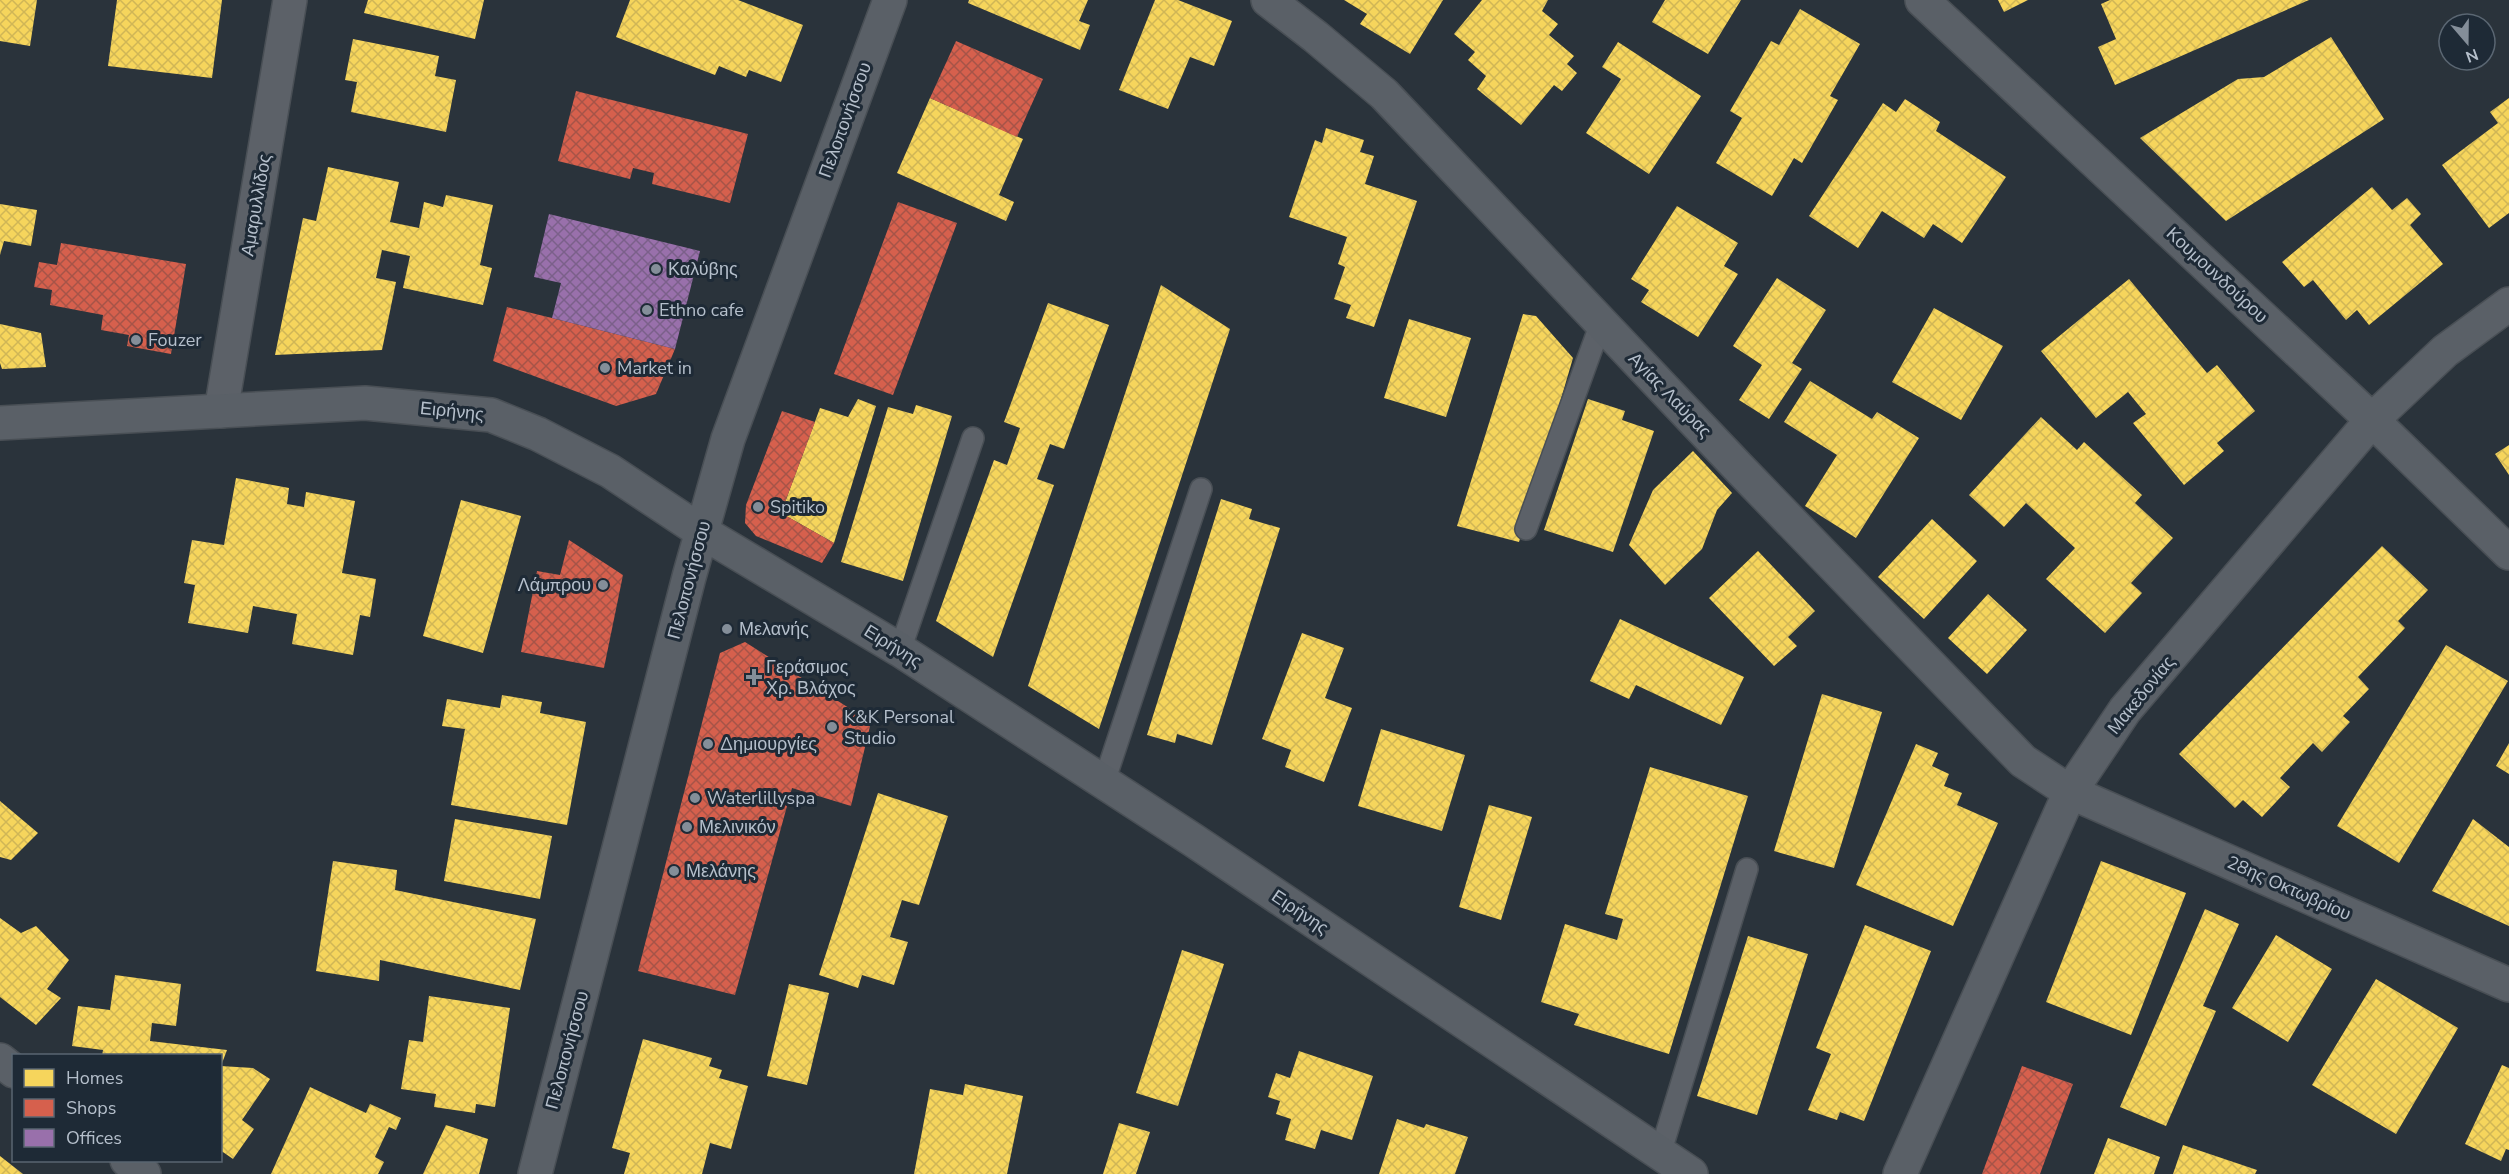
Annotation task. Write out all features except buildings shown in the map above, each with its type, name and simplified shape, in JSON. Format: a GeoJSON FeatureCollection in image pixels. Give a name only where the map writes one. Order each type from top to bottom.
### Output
{"type":"FeatureCollection","features":[{"type":"Feature","properties":{"kind":"street","name":"Αμαρυλλίδος"},"geometry":{"type":"LineString","coordinates":[[221,411],[290,0]]}},
{"type":"Feature","properties":{"kind":"street","name":"Πελοπονήσσου"},"geometry":{"type":"LineString","coordinates":[[535,1174],[728,439],[890,0]]}},
{"type":"Feature","properties":{"kind":"street","name":"Αγίας Λαύρας"},"geometry":{"type":"LineString","coordinates":[[1268,0],[1384,94],[2023,761],[2070,792]]}},
{"type":"Feature","properties":{"kind":"street","name":"Κουμουνδούρου"},"geometry":{"type":"LineString","coordinates":[[1922,0],[2372,420],[2509,553]]}},
{"type":"Feature","properties":{"kind":"street","name":"Μακεδονίας"},"geometry":{"type":"LineString","coordinates":[[1900,1174],[2070,792],[2125,710],[2372,420],[2445,351],[2509,304]]}},
{"type":"Feature","properties":{"kind":"street","name":"Ειρήνης"},"geometry":{"type":"LineString","coordinates":[[0,423],[364,403],[492,415],[538,434],[610,471],[702,532],[900,650],[1104,782],[1690,1174]]}},
{"type":"Feature","properties":{"kind":"street","name":"28ης Οκτωβρίου"},"geometry":{"type":"LineString","coordinates":[[2070,792],[2509,985]]}},
{"type":"Feature","properties":{"kind":"street"},"geometry":{"type":"LineString","coordinates":[[0,1060],[12,1069]]}},
{"type":"Feature","properties":{"kind":"street"},"geometry":{"type":"LineString","coordinates":[[128,1162],[144,1174]]}},
{"type":"Feature","properties":{"kind":"lane"},"geometry":{"type":"LineString","coordinates":[[1526,529],[1601,323]]}},
{"type":"Feature","properties":{"kind":"lane"},"geometry":{"type":"LineString","coordinates":[[900,650],[973,438]]}},
{"type":"Feature","properties":{"kind":"lane"},"geometry":{"type":"LineString","coordinates":[[1104,782],[1201,489]]}},
{"type":"Feature","properties":{"kind":"lane"},"geometry":{"type":"LineString","coordinates":[[1660,1154],[1748,869]]}},
{"type":"Feature","properties":{"kind":"place","name":"Καλύβης"},"geometry":{"type":"Point","coordinates":[656,269]}},
{"type":"Feature","properties":{"kind":"place","name":"Ethno cafe"},"geometry":{"type":"Point","coordinates":[647,310]}},
{"type":"Feature","properties":{"kind":"place","name":"Fouzer"},"geometry":{"type":"Point","coordinates":[136,340]}},
{"type":"Feature","properties":{"kind":"place","name":"Market in"},"geometry":{"type":"Point","coordinates":[605,368]}},
{"type":"Feature","properties":{"kind":"place","name":"Spitiko"},"geometry":{"type":"Point","coordinates":[758,507]}},
{"type":"Feature","properties":{"kind":"place","name":"Λάμπρου"},"geometry":{"type":"Point","coordinates":[603,585]}},
{"type":"Feature","properties":{"kind":"place","name":"Μελανής"},"geometry":{"type":"Point","coordinates":[727,629]}},
{"type":"Feature","properties":{"kind":"place","name":"Γεράσιμος Χρ. Βλάχος"},"geometry":{"type":"Point","coordinates":[754,677]}},
{"type":"Feature","properties":{"kind":"place","name":"K&K Personal Studio"},"geometry":{"type":"Point","coordinates":[832,727]}},
{"type":"Feature","properties":{"kind":"place","name":"Δημιουργίες"},"geometry":{"type":"Point","coordinates":[708,744]}},
{"type":"Feature","properties":{"kind":"place","name":"Waterlillyspa"},"geometry":{"type":"Point","coordinates":[695,798]}},
{"type":"Feature","properties":{"kind":"place","name":"Μελινικόν"},"geometry":{"type":"Point","coordinates":[687,827]}},
{"type":"Feature","properties":{"kind":"place","name":"Μελάνης"},"geometry":{"type":"Point","coordinates":[674,871]}}]}
